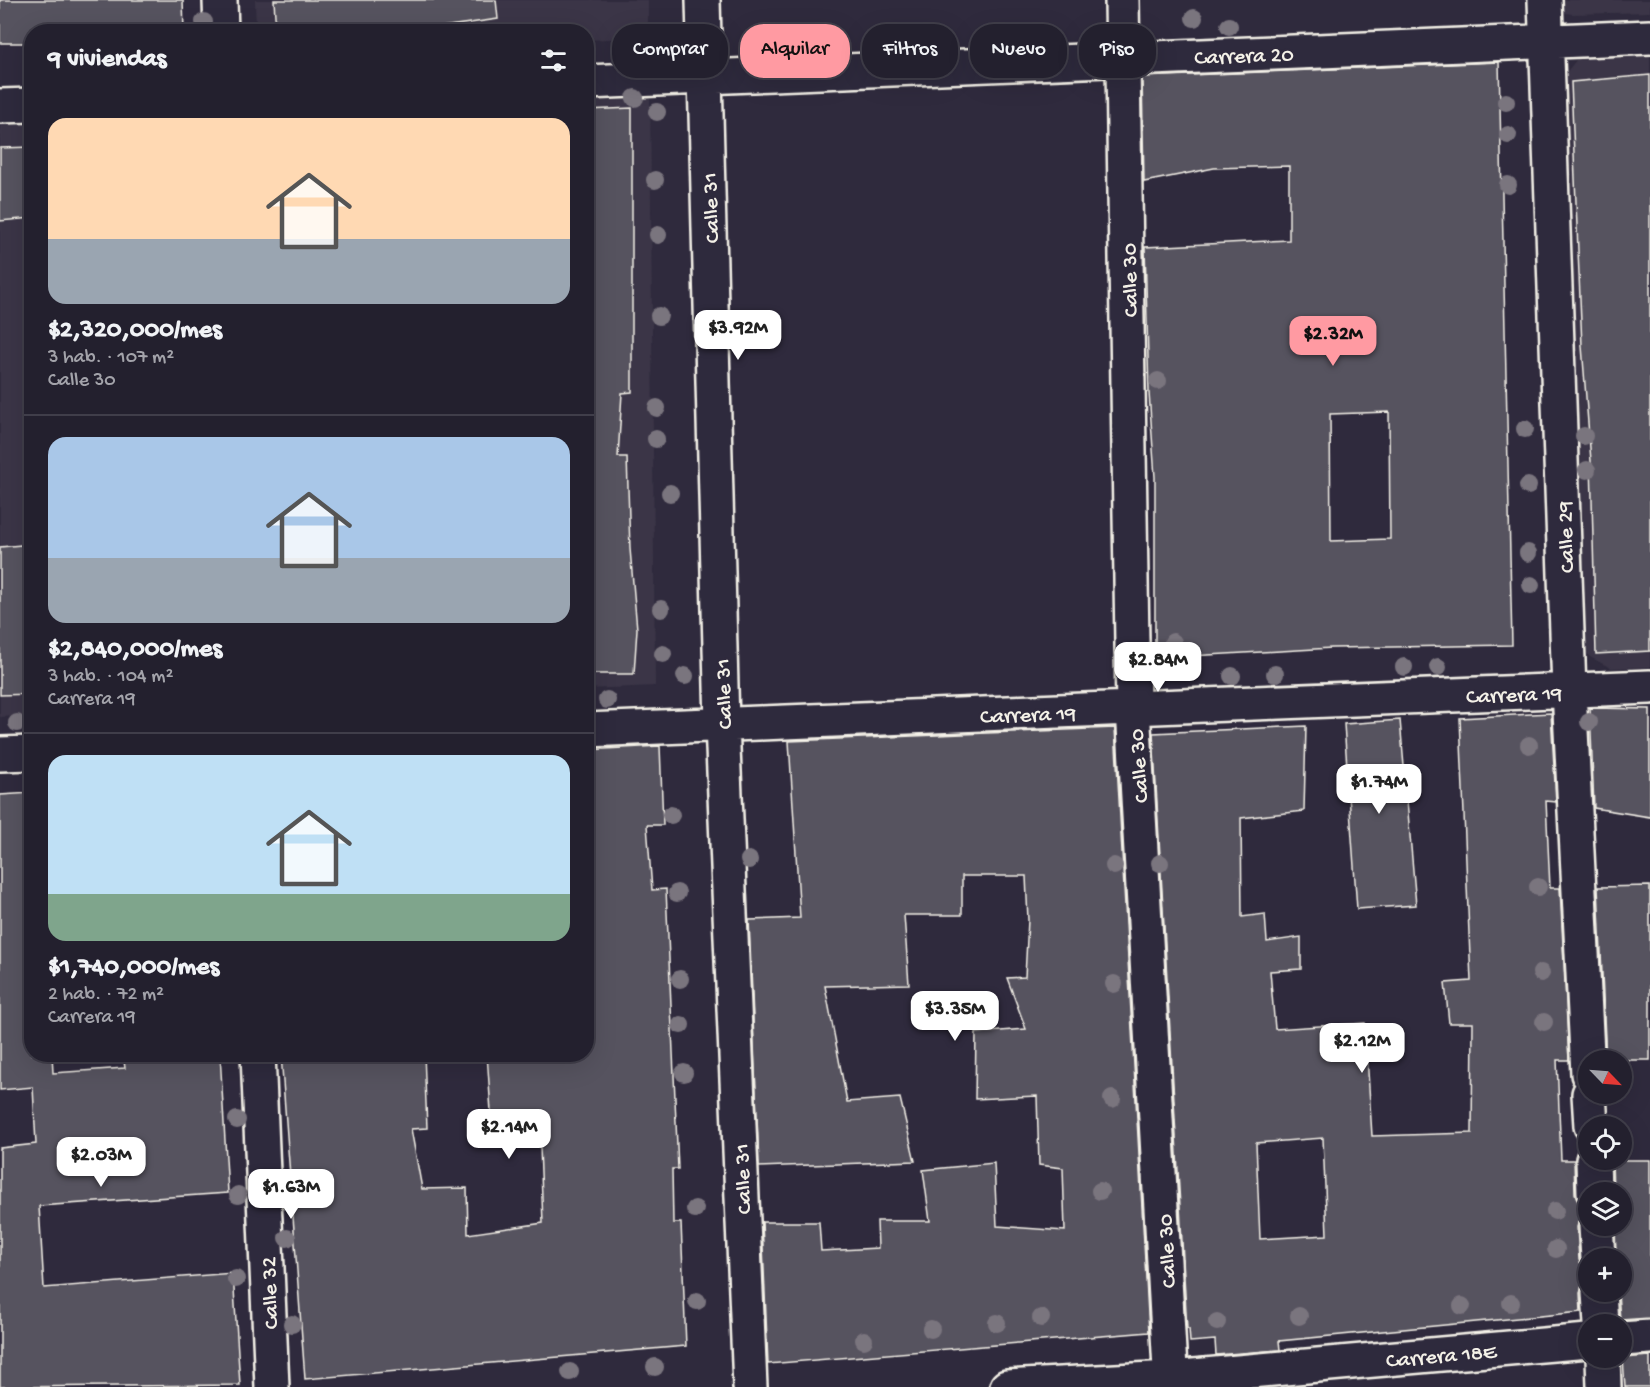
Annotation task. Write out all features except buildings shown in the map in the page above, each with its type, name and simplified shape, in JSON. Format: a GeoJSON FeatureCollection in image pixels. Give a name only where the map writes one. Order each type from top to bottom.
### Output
{"type":"FeatureCollection","features":[{"type":"Feature","properties":{"kind":"street"},"geometry":{"type":"LineString","coordinates":[[220,0],[220,24]]}},
{"type":"Feature","properties":{"kind":"street","name":"Calle 31"},"geometry":{"type":"LineString","coordinates":[[703,0],[704,24]]}},
{"type":"Feature","properties":{"kind":"street","name":"Calle 30"},"geometry":{"type":"LineString","coordinates":[[1122,0],[1123,24]]}},
{"type":"Feature","properties":{"kind":"street","name":"Calle 29"},"geometry":{"type":"LineString","coordinates":[[1545,0],[1569,690],[1587,1050]]}},
{"type":"Feature","properties":{"kind":"street","name":"Carrera 20"},"geometry":{"type":"LineString","coordinates":[[1156,58],[1650,37]]}},
{"type":"Feature","properties":{"kind":"street","name":"Carrera 20"},"geometry":{"type":"LineString","coordinates":[[728,76],[1079,61]]}},
{"type":"Feature","properties":{"kind":"street","name":"Carrera 20"},"geometry":{"type":"LineString","coordinates":[[594,82],[681,78]]}},
{"type":"Feature","properties":{"kind":"street","name":"Calle 31"},"geometry":{"type":"LineString","coordinates":[[705,78],[722,724],[750,1387]]}},
{"type":"Feature","properties":{"kind":"street","name":"Calle 30"},"geometry":{"type":"LineString","coordinates":[[1125,78],[1133,708],[1171,1382]]}},
{"type":"Feature","properties":{"kind":"street"},"geometry":{"type":"LineString","coordinates":[[0,106],[24,105]]}},
{"type":"Feature","properties":{"kind":"street","name":"Carrera 19"},"geometry":{"type":"LineString","coordinates":[[594,730],[1650,687]]}},
{"type":"Feature","properties":{"kind":"street"},"geometry":{"type":"LineString","coordinates":[[0,754],[24,753]]}},
{"type":"Feature","properties":{"kind":"street","name":"Calle 32"},"geometry":{"type":"LineString","coordinates":[[258,1062],[272,1387]]}},
{"type":"Feature","properties":{"kind":"street"},"geometry":{"type":"LineString","coordinates":[[1632,1338],[1650,1337]]}},
{"type":"Feature","properties":{"kind":"street","name":"Carrera 18E"},"geometry":{"type":"LineString","coordinates":[[1007,1387],[1171,1382],[1578,1342]]}},
{"type":"Feature","properties":{"kind":"street"},"geometry":{"type":"LineString","coordinates":[[1603,1368],[1604,1387]]}},
{"type":"Feature","properties":{"kind":"shaded area"},"geometry":{"type":"Polygon","coordinates":[[[255,0],[648,0],[648,24],[612,24],[612,39],[594,40],[594,24],[256,24],[255,0]]]}},
{"type":"Feature","properties":{"kind":"shaded area"},"geometry":{"type":"Polygon","coordinates":[[[1554,0],[1650,0],[1650,12],[1572,14],[1554,11],[1554,0]]]}},
{"type":"Feature","properties":{"kind":"shaded area"},"geometry":{"type":"Polygon","coordinates":[[[1650,56],[1650,667],[1611,668],[1590,657],[1579,645],[1561,79],[1577,59],[1650,56]]]}},
{"type":"Feature","properties":{"kind":"shaded area"},"geometry":{"type":"Polygon","coordinates":[[[650,87],[655,686],[594,689],[594,91],[650,87]]]}},
{"type":"Feature","properties":{"kind":"shaded area"},"geometry":{"type":"Polygon","coordinates":[[[24,124],[24,715],[0,717],[0,125],[24,124]]]}}]}
